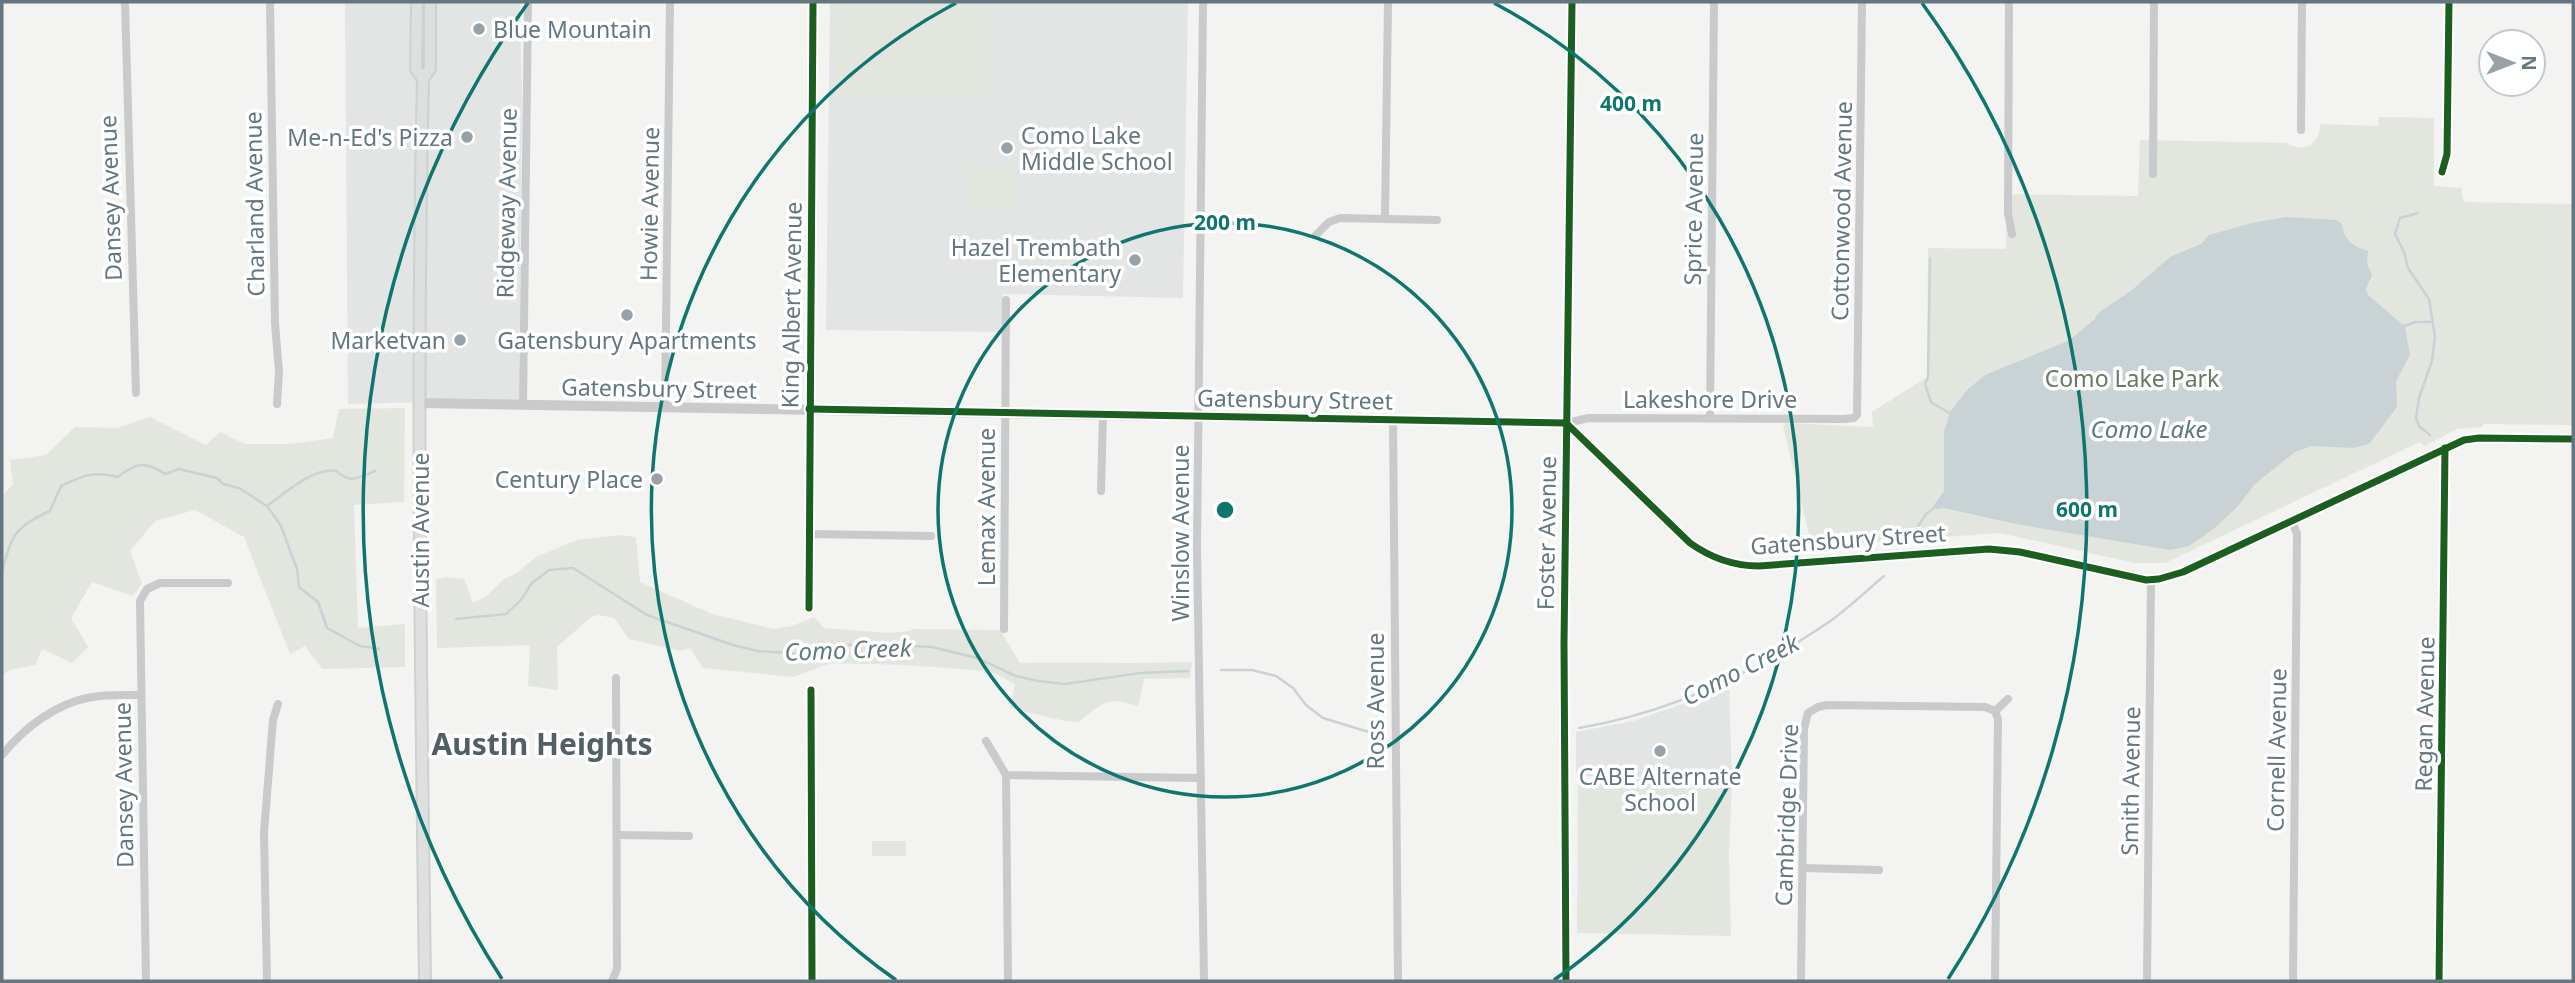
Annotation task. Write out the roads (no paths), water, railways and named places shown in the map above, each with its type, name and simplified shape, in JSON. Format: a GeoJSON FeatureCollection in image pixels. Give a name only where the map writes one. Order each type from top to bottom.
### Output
{"type":"FeatureCollection","features":[{"type":"Feature","properties":{"kind":"main road","name":"Austin Avenue"},"geometry":{"type":"LineString","coordinates":[[417,2],[416,69],[423,79]]}},
{"type":"Feature","properties":{"kind":"main road","name":"Austin Avenue"},"geometry":{"type":"LineString","coordinates":[[425,981],[421,766],[420,403],[423,79],[430,69],[430,2]]}},
{"type":"Feature","properties":{"kind":"street","name":"Dansey Avenue"},"geometry":{"type":"LineString","coordinates":[[125,2],[136,393]]}},
{"type":"Feature","properties":{"kind":"street","name":"Charland Avenue"},"geometry":{"type":"LineString","coordinates":[[270,2],[275,323],[279,372],[277,404]]}},
{"type":"Feature","properties":{"kind":"street","name":"Ridgeway Avenue"},"geometry":{"type":"LineString","coordinates":[[523,405],[528,2]]}},
{"type":"Feature","properties":{"kind":"street","name":"Howie Avenue"},"geometry":{"type":"LineString","coordinates":[[665,407],[670,2]]}},
{"type":"Feature","properties":{"kind":"street","name":"King Albert Avenue"},"geometry":{"type":"LineString","coordinates":[[809,608],[808,409],[813,2]]}},
{"type":"Feature","properties":{"kind":"street","name":"Winslow Avenue"},"geometry":{"type":"LineString","coordinates":[[1203,2],[1197,547],[1203,981]]}},
{"type":"Feature","properties":{"kind":"street"},"geometry":{"type":"LineString","coordinates":[[1385,218],[1388,2]]}},
{"type":"Feature","properties":{"kind":"street","name":"Foster Avenue"},"geometry":{"type":"LineString","coordinates":[[1566,981],[1564,643],[1572,2]]}},
{"type":"Feature","properties":{"kind":"street","name":"Sprice Avenue"},"geometry":{"type":"LineString","coordinates":[[1710,418],[1714,2]]}},
{"type":"Feature","properties":{"kind":"street","name":"Cottonwood Avenue"},"geometry":{"type":"LineString","coordinates":[[1854,418],[1858,411],[1862,2]]}},
{"type":"Feature","properties":{"kind":"street"},"geometry":{"type":"LineString","coordinates":[[2009,2],[2008,205],[2012,234]]}},
{"type":"Feature","properties":{"kind":"street"},"geometry":{"type":"LineString","coordinates":[[2153,174],[2154,2]]}},
{"type":"Feature","properties":{"kind":"street"},"geometry":{"type":"LineString","coordinates":[[2301,130],[2302,2]]}},
{"type":"Feature","properties":{"kind":"street"},"geometry":{"type":"LineString","coordinates":[[2442,172],[2447,154],[2449,2]]}},
{"type":"Feature","properties":{"kind":"street"},"geometry":{"type":"LineString","coordinates":[[1316,235],[1329,222],[1340,218],[1437,220]]}},
{"type":"Feature","properties":{"kind":"street","name":"Lemax Avenue"},"geometry":{"type":"LineString","coordinates":[[1004,629],[1006,300]]}},
{"type":"Feature","properties":{"kind":"street","name":"Gatensbury Street"},"geometry":{"type":"LineString","coordinates":[[420,403],[1566,423],[1690,543],[1711,556],[1732,564],[1759,566],[1999,550],[2151,580],[2183,572],[2445,448],[2474,438],[2573,439]]}},
{"type":"Feature","properties":{"kind":"street"},"geometry":{"type":"LineString","coordinates":[[1101,491],[1103,414]]}},
{"type":"Feature","properties":{"kind":"street","name":"Lakeshore Drive"},"geometry":{"type":"LineString","coordinates":[[1566,423],[1589,418],[1639,417],[1854,418]]}},
{"type":"Feature","properties":{"kind":"street","name":"Ross Avenue"},"geometry":{"type":"LineString","coordinates":[[1393,420],[1398,981]]}},
{"type":"Feature","properties":{"kind":"street","name":"Regan Avenue"},"geometry":{"type":"LineString","coordinates":[[2439,981],[2445,448]]}},
{"type":"Feature","properties":{"kind":"street","name":"Cornell Avenue"},"geometry":{"type":"LineString","coordinates":[[2292,521],[2297,534],[2293,981]]}},
{"type":"Feature","properties":{"kind":"street"},"geometry":{"type":"LineString","coordinates":[[809,534],[931,536]]}},
{"type":"Feature","properties":{"kind":"street","name":"Smith Avenue"},"geometry":{"type":"LineString","coordinates":[[2147,981],[2151,580]]}},
{"type":"Feature","properties":{"kind":"street","name":"Dansey Avenue"},"geometry":{"type":"LineString","coordinates":[[146,981],[139,606],[147,589],[160,583],[228,583]]}},
{"type":"Feature","properties":{"kind":"street"},"geometry":{"type":"LineString","coordinates":[[612,981],[617,969],[616,678]]}},
{"type":"Feature","properties":{"kind":"street"},"geometry":{"type":"LineString","coordinates":[[811,690],[812,981]]}},
{"type":"Feature","properties":{"kind":"street"},"geometry":{"type":"LineString","coordinates":[[2,755],[29,728],[66,704],[92,697],[141,695]]}},
{"type":"Feature","properties":{"kind":"street"},"geometry":{"type":"LineString","coordinates":[[1995,981],[1998,719],[1994,711],[2008,699]]}},
{"type":"Feature","properties":{"kind":"street"},"geometry":{"type":"LineString","coordinates":[[267,981],[264,823],[273,720],[278,704]]}},
{"type":"Feature","properties":{"kind":"street","name":"Cambridge Drive"},"geometry":{"type":"LineString","coordinates":[[1801,981],[1804,729],[1808,713],[1818,706],[1827,705],[1985,707],[1994,711]]}},
{"type":"Feature","properties":{"kind":"street"},"geometry":{"type":"LineString","coordinates":[[986,741],[1006,775],[1008,981]]}},
{"type":"Feature","properties":{"kind":"street"},"geometry":{"type":"LineString","coordinates":[[1006,775],[1201,778]]}},
{"type":"Feature","properties":{"kind":"street"},"geometry":{"type":"LineString","coordinates":[[618,835],[689,836]]}},
{"type":"Feature","properties":{"kind":"street"},"geometry":{"type":"LineString","coordinates":[[1803,868],[1879,870]]}},
{"type":"Feature","properties":{"kind":"water","name":"Como Lake"},"geometry":{"type":"Polygon","coordinates":[[[2286,217],[2336,220],[2342,224],[2350,242],[2368,251],[2367,264],[2372,275],[2366,289],[2368,295],[2405,327],[2410,355],[2396,381],[2397,407],[2369,444],[2354,448],[2312,446],[2295,452],[2255,484],[2238,506],[2216,527],[2189,546],[2170,550],[2016,524],[1944,508],[1936,509],[1934,505],[1944,491],[1944,432],[1950,412],[1967,390],[1985,375],[2068,341],[2094,320],[2097,314],[2132,290],[2170,257],[2201,244],[2209,235],[2286,217]]]}},
{"type":"Feature","properties":{"kind":"waterway"},"geometry":{"type":"LineString","coordinates":[[2418,213],[2400,218],[2395,234],[2408,268],[2429,299],[2435,337],[2432,361],[2419,398],[2416,418],[2419,426],[2430,435]]}},
{"type":"Feature","properties":{"kind":"waterway"},"geometry":{"type":"LineString","coordinates":[[1930,259],[1928,377],[1925,384],[1931,402],[1949,413]]}},
{"type":"Feature","properties":{"kind":"waterway"},"geometry":{"type":"LineString","coordinates":[[2404,326],[2416,322],[2432,322]]}},
{"type":"Feature","properties":{"kind":"waterway","name":"Como Creek"},"geometry":{"type":"LineString","coordinates":[[2,572],[16,534],[29,522],[50,511],[61,486],[89,475],[118,477],[130,468],[141,465],[147,465],[165,474],[179,469],[217,478],[223,484],[239,488],[267,506],[281,526],[297,569],[299,587],[318,602],[327,628],[360,646],[379,649]]}},
{"type":"Feature","properties":{"kind":"waterway"},"geometry":{"type":"LineString","coordinates":[[267,506],[300,482],[318,473],[336,471],[350,479],[375,471]]}},
{"type":"Feature","properties":{"kind":"waterway","name":"Como Creek"},"geometry":{"type":"LineString","coordinates":[[1914,533],[1926,514],[1935,507]]}},
{"type":"Feature","properties":{"kind":"waterway","name":"Como Creek"},"geometry":{"type":"LineString","coordinates":[[456,619],[506,614],[521,600],[532,583],[549,570],[573,568],[647,615],[758,651],[804,654],[848,645],[874,644],[932,647],[977,658],[1016,676],[1065,684],[1140,673],[1188,671]]}},
{"type":"Feature","properties":{"kind":"waterway","name":"Como Creek"},"geometry":{"type":"LineString","coordinates":[[1579,728],[1676,702],[1739,675],[1826,624],[1884,576]]}},
{"type":"Feature","properties":{"kind":"waterway","name":"Como Creek"},"geometry":{"type":"LineString","coordinates":[[1221,670],[1252,670],[1276,676],[1293,688],[1306,705],[1323,718],[1385,737]]}},
{"type":"Feature","properties":{"kind":"place","name":"Blue Mountain"},"geometry":{"type":"Point","coordinates":[479,29]}},
{"type":"Feature","properties":{"kind":"place","name":"Me-n-Ed's Pizza"},"geometry":{"type":"Point","coordinates":[467,137]}},
{"type":"Feature","properties":{"kind":"place","name":"Como Lake Middle School"},"geometry":{"type":"Point","coordinates":[1007,148]}},
{"type":"Feature","properties":{"kind":"place","name":"Hazel Trembath Elementary"},"geometry":{"type":"Point","coordinates":[1135,260]}},
{"type":"Feature","properties":{"kind":"place","name":"Gatensbury Apartments"},"geometry":{"type":"Point","coordinates":[627,315]}},
{"type":"Feature","properties":{"kind":"place","name":"Marketvan"},"geometry":{"type":"Point","coordinates":[460,340]}},
{"type":"Feature","properties":{"kind":"place","name":"Century Place"},"geometry":{"type":"Point","coordinates":[657,479]}},
{"type":"Feature","properties":{"kind":"place","name":"CABE Alternate School"},"geometry":{"type":"Point","coordinates":[1660,751]}},
{"type":"Feature","properties":{"kind":"district","name":"Austin Heights"},"geometry":{"type":"Point","coordinates":[542,743]}},
{"type":"Feature","properties":{"kind":"park label","name":"Como Lake Park"},"geometry":{"type":"Point","coordinates":[2132,378]}}]}
